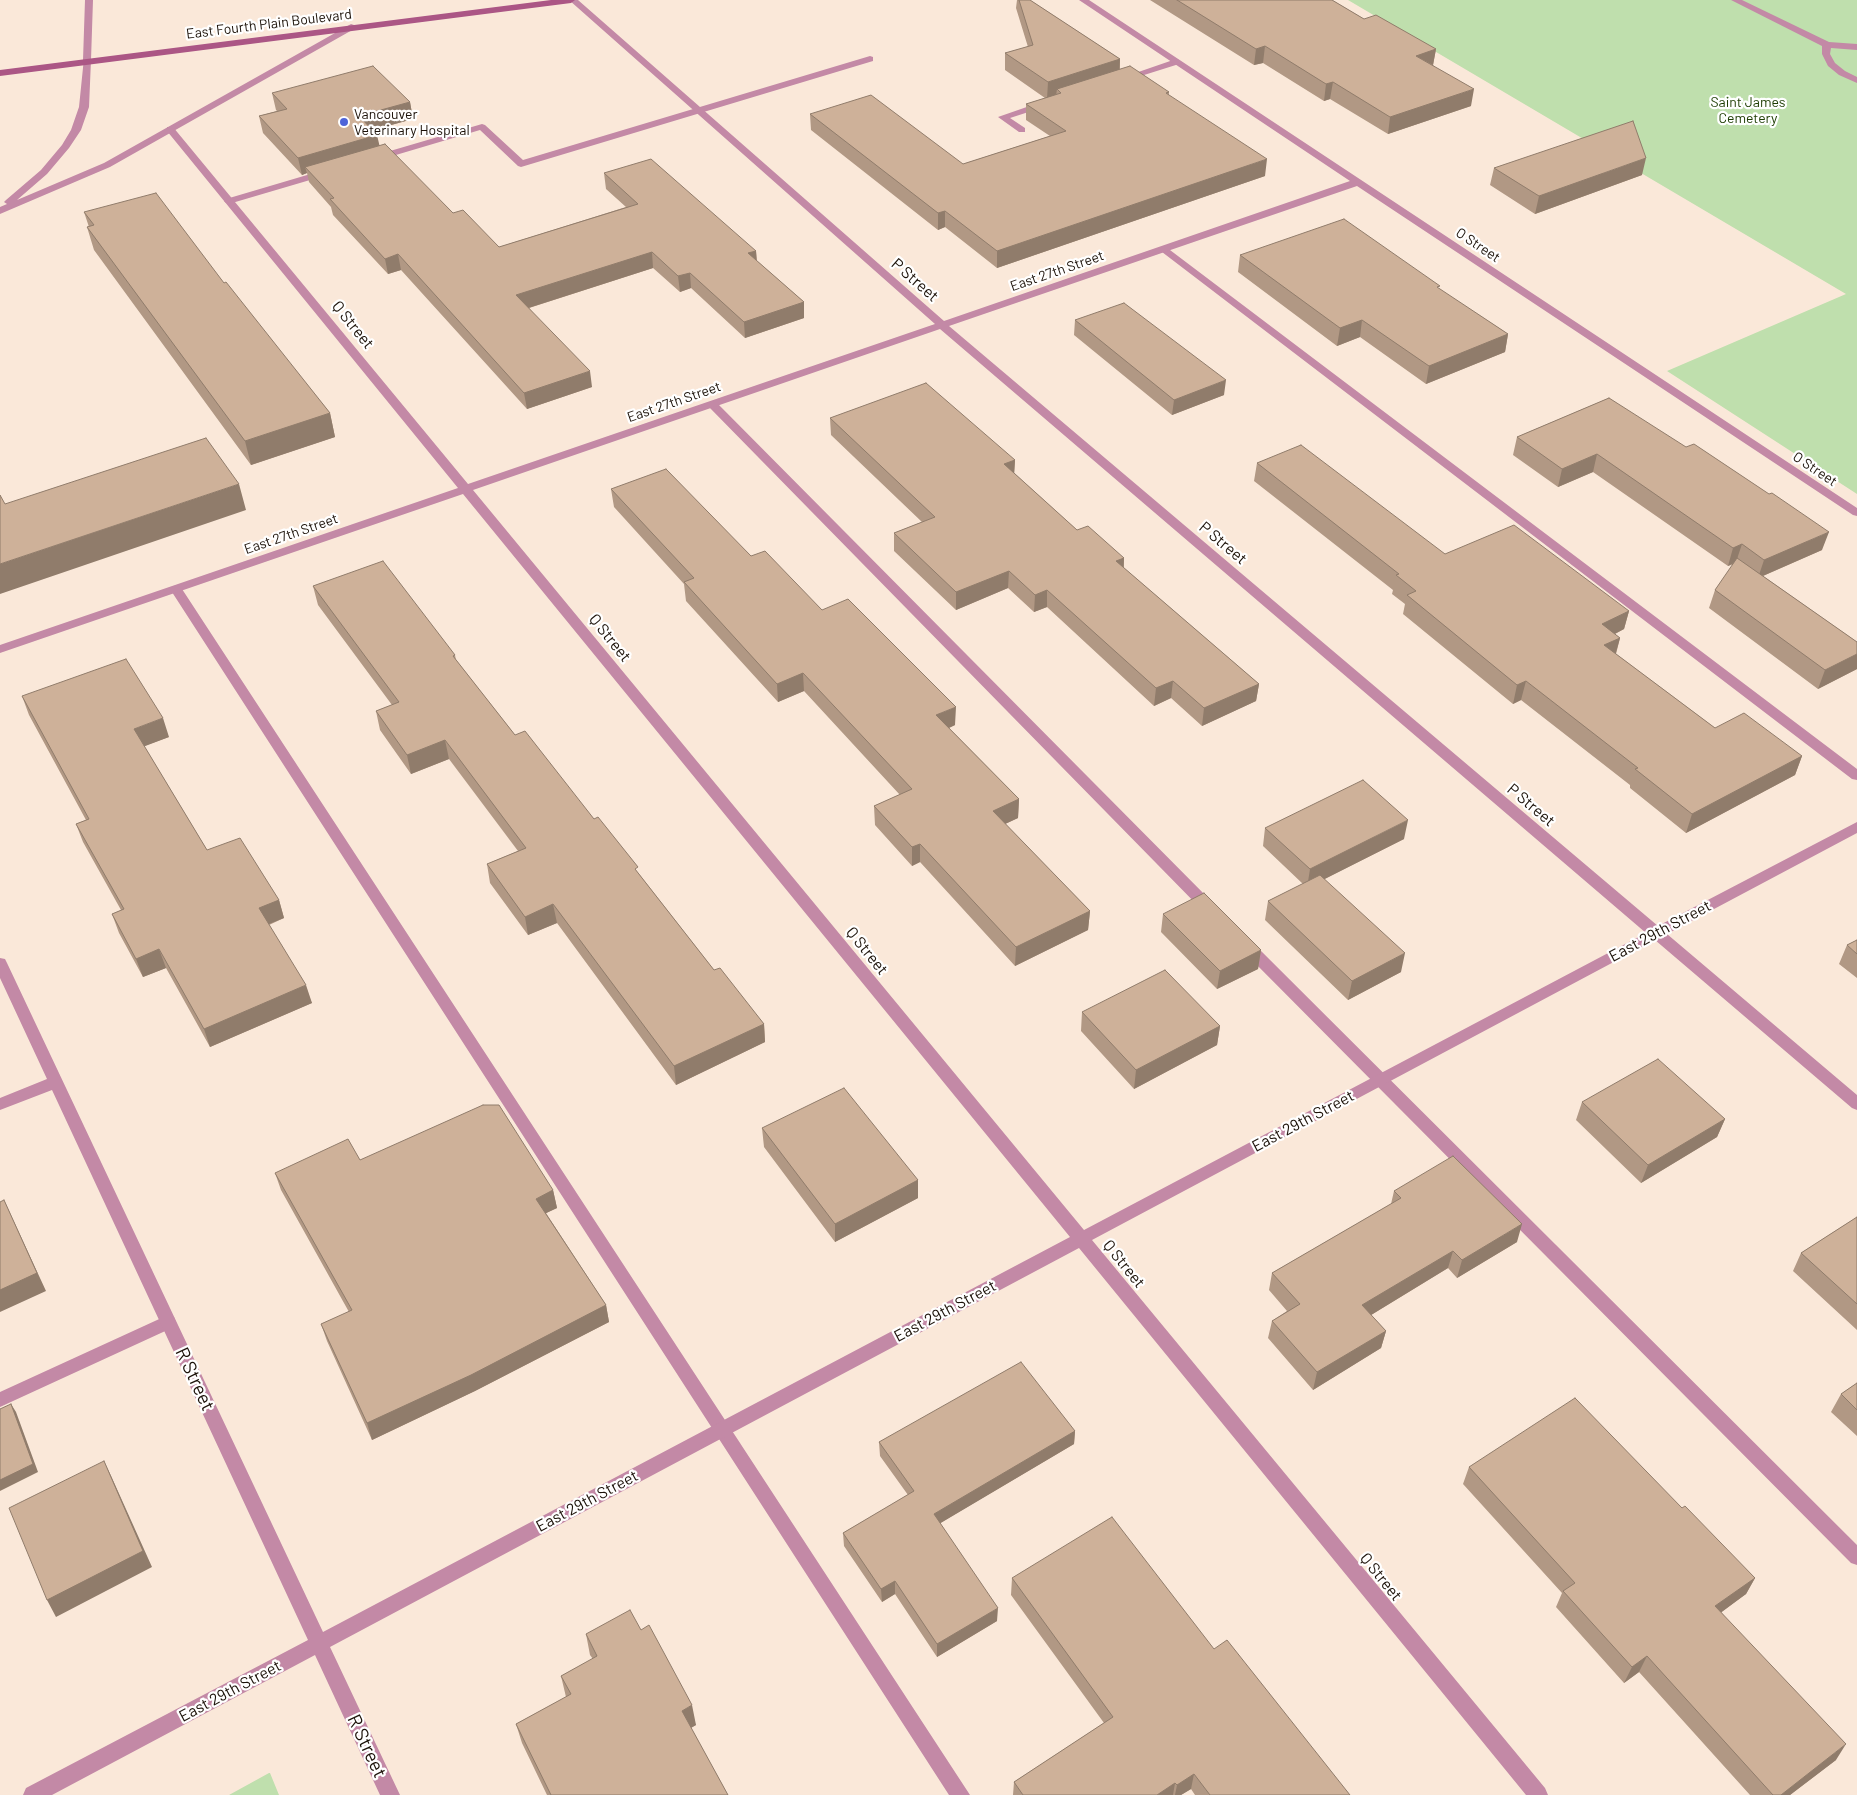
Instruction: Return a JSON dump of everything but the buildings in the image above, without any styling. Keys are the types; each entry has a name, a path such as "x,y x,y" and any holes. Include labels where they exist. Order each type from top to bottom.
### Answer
{"main road":[{"name":"East Fourth Plain Boulevard","path":"0,73 87,60 572,0"}],"street":[{"path":"0,207 44,172 66,146 76,130 84,108 89,0"},
{"name":"P Street","path":"572,0 943,326 1857,1104"},
{"name":"O Street","path":"1083,0 1857,513"},
{"path":"1735,0 1827,45 1857,47"},
{"path":"0,211 107,164 351,27"},
{"path":"1827,45 1826,54 1831,64 1842,73 1857,80"},
{"path":"370,160 482,127 521,164 870,59"},
{"path":"1112,82 1176,62"},
{"path":"1022,130 1002,117 1058,100"},
{"name":"Q Street","path":"170,129 1538,1795"},
{"path":"229,201 332,171"},
{"name":"East 27th Street","path":"0,649 1166,250 1358,182"},
{"path":"1166,250 1857,776"},
{"path":"713,405 1218,917"},
{"path":"176,589 960,1795"},
{"name":"East 29th Street","path":"33,1795 1857,827"},
{"path":"1239,938 1857,1557"},
{"name":"R Street","path":"0,963 390,1795"},
{"path":"0,1104 56,1082"},
{"path":"0,1400 168,1322"}],"green space":[{"name":"Saint James Cemetery","path":"1348,0 1857,0 1857,494 1667,371 1846,294"},
{"path":"269,1773 279,1795 229,1795"}],"place":[{"name":"Vancouver Veterinary Hospital","path":"344,122"}]}
